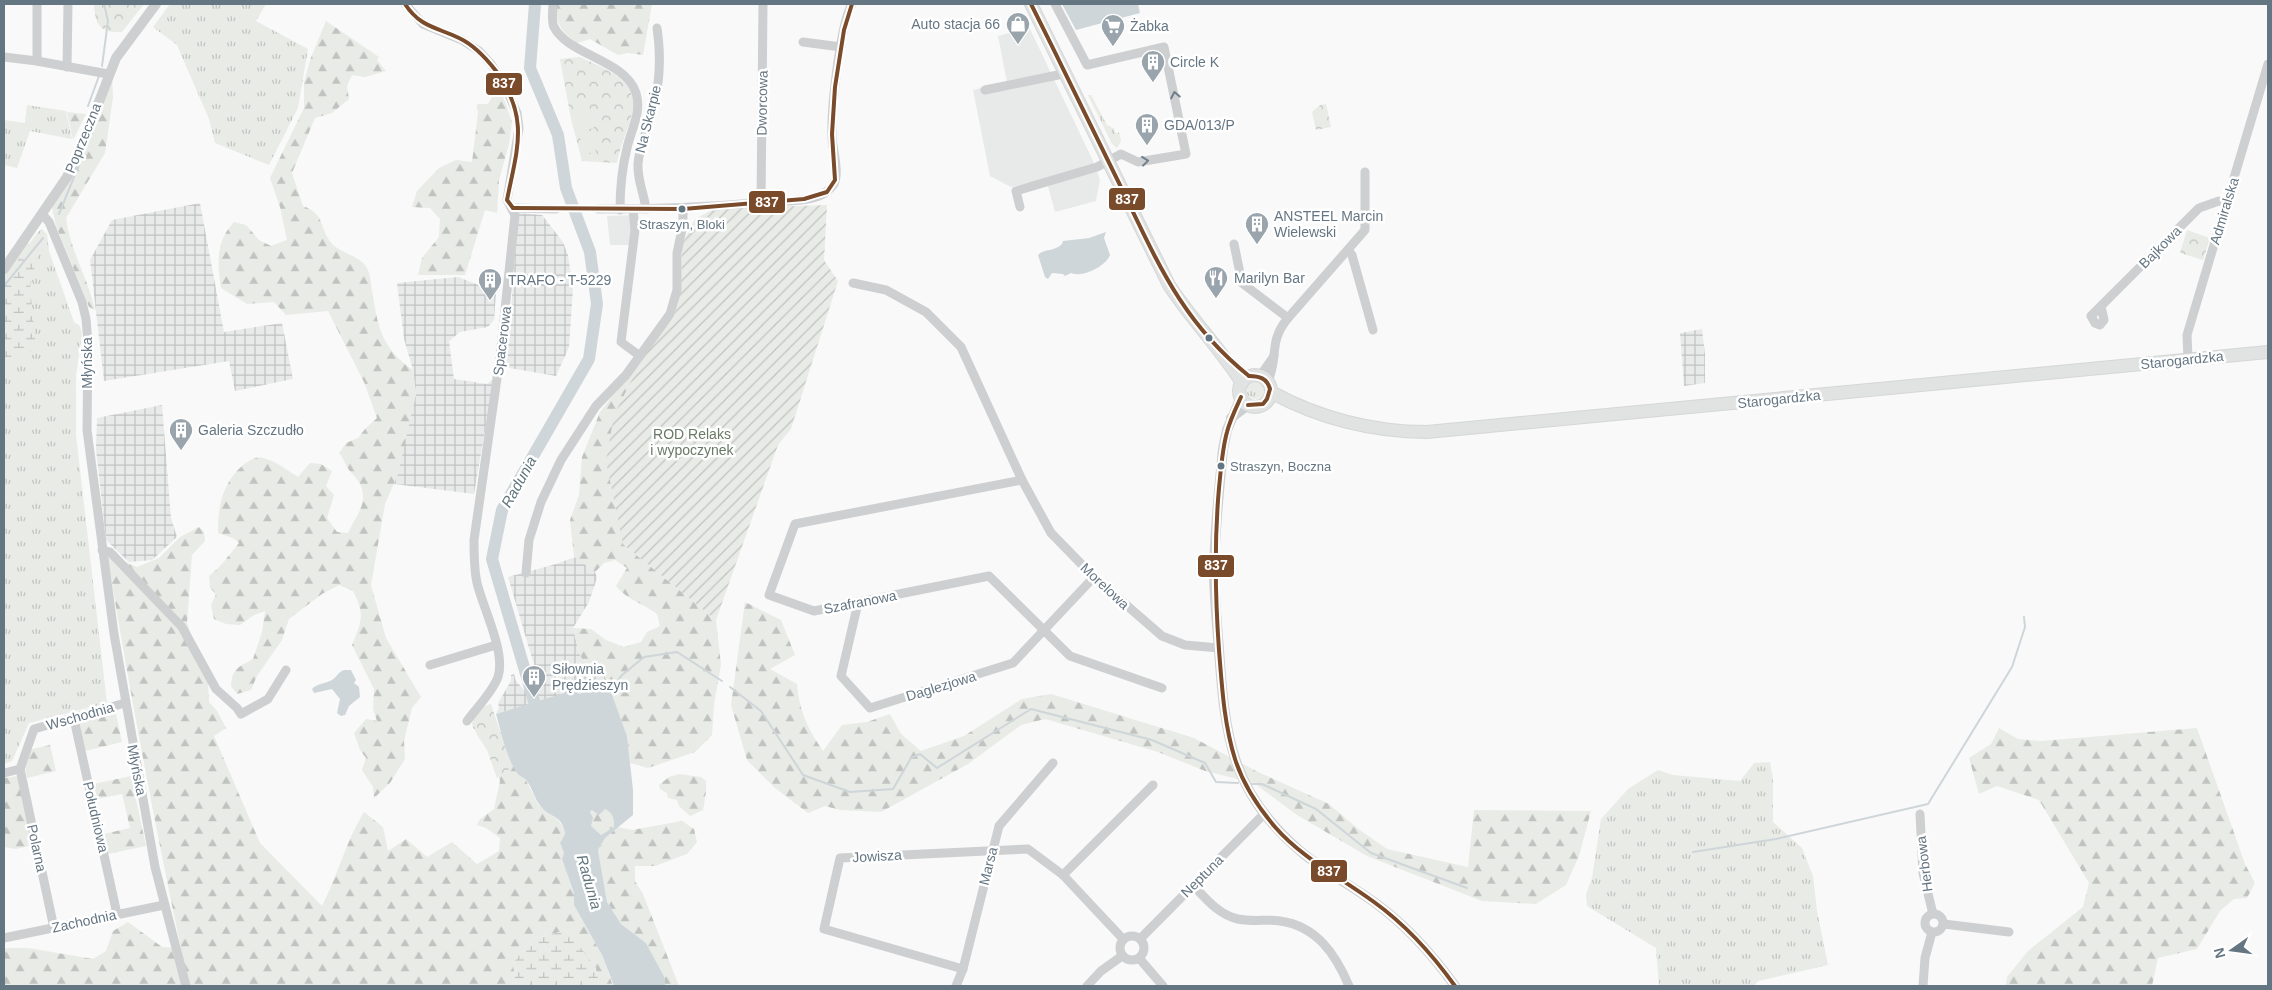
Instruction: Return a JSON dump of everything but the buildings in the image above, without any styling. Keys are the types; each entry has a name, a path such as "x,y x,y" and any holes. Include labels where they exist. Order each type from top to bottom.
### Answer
{"main road":[{"name":"Starogardzka","path":"1031,4 1169,285 1197,325 1227,360 1260,385 1293,404 1336,419 1374,428 1403,432 1427,432 2268,352"},
{"path":"1260,385 1258,406 1244,401 1240,390 1260,385"}],"street":[{"path":"37,4 37,61"},
{"path":"67,67 68,4"},
{"name":"Poprzeczna","path":"4,269 43,215 75,161 108,74 124,45 156,4"},
{"name":"Spacerowa","path":"405,4 423,24 462,40 479,51 491,64 505,86 517,113 519,128 507,200 515,215 500,357 474,540 474,561 478,583 500,662 498,676 493,688 467,721"},
{"path":"553,4 553,26 563,38 623,73 636,92 637,119 625,154 620,210"},
{"name":"Dworcowa","path":"761,203 763,4"},
{"path":"598,209 683,209 761,203 814,197 821,195 834,185 836,174 832,130 841,47 846,18 852,4"},
{"path":"1020,207 1016,191 1097,167 1121,154 1138,162 1186,154 1164,47 1087,65 1055,4"},
{"name":"Na Skarpie","path":"646,209 638,166 639,154 653,111 657,87 659,44 657,28"},
{"path":"803,42 841,47"},
{"path":"4,57 108,74"},
{"name":"Admiralska","path":"2188,359 2187,335 2268,64"},
{"path":"985,90 1065,72"},
{"path":"1260,385 1274,368 1275,338 1279,329 1365,230 1366,172"},
{"name":"Bajkowa","path":"2101,306 2199,208 2219,201 2227,203"},
{"path":"512,208 556,210"},
{"path":"526,573 529,540 541,502 561,460 596,406 626,375 666,322 677,290 677,253 683,225 683,209"},
{"path":"633,210 634,230 621,342 640,356"},
{"name":"Młyńska","path":"43,215 49,222 82,302 86,319 88,343 87,430 102,550 125,703 164,905 186,986"},
{"path":"1234,244 1242,282 1288,318"},
{"path":"1348,250 1352,254 1372,330"},
{"name":"Morelowa","path":"853,283 886,290 926,312 961,347 1022,480 1051,532 1094,577 1162,636 1185,645 1219,648"},
{"path":"1244,401 1231,418 1223,449 1215,545 1214,578 1223,704 1228,738 1246,786 1264,814 1299,851 1394,918 1430,954 1454,986"},
{"name":"Szafranowa","path":"1022,480 794,524 769,595 814,610 858,603 989,576 1070,656 1162,688"},
{"path":"102,550 110,552 182,627 216,689 241,714 268,699 286,670"},
{"name":"Daglezjowa","path":"858,603 841,676 870,708 1013,663 1094,577"},
{"path":"430,665 496,645"},
{"name":"Wschodnia","path":"20,769 34,729 125,703"},
{"name":"Południowa","path":"74,719 117,914"},
{"name":"Marsa","path":"956,986 963,969 998,826 1053,764"},
{"path":"4,773 20,769"},
{"name":"Polarna","path":"20,769 54,928"},
{"path":"1063,875 1153,784"},
{"name":"Neptuna","path":"1140,939 1264,814"},
{"name":"Herbowa","path":"1920,814 1923,873 1932,914"},
{"name":"Jowisza","path":"963,969 824,929 840,858 1028,849 1063,875 1123,940"},
{"path":"1193,886 1214,908 1237,919 1279,921 1298,925 1315,934 1332,952 1349,986"},
{"name":"Zachodnia","path":"4,938 164,905"},
{"path":"1932,914 1941,916 1944,924 1940,931 1932,932 1927,929 1925,923 1927,917 1932,914"},
{"path":"1944,924 2009,932"},
{"path":"1923,986 1925,958 1932,932"},
{"path":"1131,936 1140,939 1144,948 1139,958 1130,960 1122,956 1120,950 1123,940 1131,936"},
{"path":"1087,986 1101,971 1122,956"},
{"path":"1139,958 1163,986"}],"shaded area":[{"path":"1029,27 1095,165 1100,180 1096,201 1055,212 1046,179 1011,187 990,176 973,90 1007,82 998,36"},
{"path":"200,203 224,332 282,323 293,379 235,391 229,361 104,381 90,260 112,220"},
{"path":"518,213 542,215 563,242 568,255 573,289 569,347 556,376 504,367 511,311"},
{"path":"634,215 632,245 610,245 607,216"},
{"path":"458,277 496,293 494,320 488,327 460,332 449,341 454,379 487,384 494,378 474,494 394,484 416,394 413,370 404,339 397,283"},
{"path":"1702,329 1705,354 1705,383 1684,386 1680,333"},
{"path":"162,405 171,518 177,537 152,560 129,562 106,540 96,449 97,418"},
{"path":"575,557 595,572 597,578 589,602 573,628 579,653 585,664 602,668 607,681 579,694 566,680 564,685 573,691 496,714 499,707 498,703 511,681 511,675 514,674 516,681 524,690 538,685 539,682 508,577"}],"green space":[{"path":"94,4 144,4 122,32 115,32 104,29 97,22"},
{"path":"170,4 266,4 256,21 308,49 298,108 269,165 215,143 209,119 177,45 153,27"},
{"path":"555,4 652,4 643,55 628,53 618,55 590,39 577,43 560,26"},
{"path":"326,21 379,57 377,60 386,71 365,77 352,75 347,86 349,99 332,113 315,118 292,173 303,206 315,212 329,240 333,245 361,261 368,270 380,329 395,355 413,370 416,394 398,474 385,504 371,585 386,638 421,697 412,708 404,741 405,759 390,783 374,798 373,787 362,770 366,758 360,750 354,733 366,719 377,721 373,709 374,689 352,645 361,618 361,612 353,591 339,585 322,594 289,619 282,640 257,676 251,690 237,694 231,686 233,675 237,669 253,659 262,632 265,611 254,615 240,625 226,624 214,619 211,605 216,594 210,588 209,576 239,543 233,538 218,533 220,505 230,480 242,466 252,459 268,459 298,477 310,463 321,464 332,471 326,486 334,495 327,518 337,532 348,533 362,505 363,493 361,486 339,453 346,443 358,438 377,418 364,382 328,311 286,315 274,302 247,304 221,288 219,270 221,245 228,229 234,222 246,225 259,240 271,246 287,240 280,207 270,178 304,108 304,83 310,60"},
{"path":"580,57 618,77 631,92 633,102 632,114 617,163 582,161 571,119 560,59"},
{"path":"112,79 113,97 105,153 66,218 71,241 95,310 89,307 56,226 52,208"},
{"path":"499,85 512,122 509,144 499,180 497,213 485,210 465,275 418,275 422,258 439,237 440,219 430,208 412,207 417,191 439,168 456,160 472,162 478,113 477,104 488,104"},
{"path":"1088,95 1091,95 1107,125 1115,129 1116,134 1119,132 1121,141 1117,148 1112,144"},
{"path":"588,102 594,128 579,132 573,106"},
{"path":"1326,104 1331,127 1316,130 1312,112 1320,105"},
{"path":"27,105 66,111 72,139 30,131 17,168 4,165 4,120 25,123"},
{"path":"67,112 86,114 73,140"},
{"path":"591,131 596,152 584,154 579,133"},
{"name":"ROD Relaks i wypoczynek","path":"827,205 824,260 838,281 791,429 778,445 716,620 623,544 606,461 614,415 647,350 674,317 681,290 682,245 695,219 714,209"},
{"path":"42,229 47,234 49,251 74,322 80,326 82,334 76,375 76,435 107,703 29,723 12,761 4,764 4,276 27,242 29,244"},
{"path":"2187,230 2210,238 2203,260 2180,253"},
{"path":"23,253 38,253 30,287 36,348 4,370 4,281"},
{"path":"647,350 623,544 716,620 721,665 714,704 712,735 695,752 648,768 630,763 627,736 602,669 585,664 579,653 573,628 591,629 606,640 624,647 641,642 647,632 660,626 657,614 630,598 616,586 627,568 615,560 604,563 595,572 574,557 570,520 579,495 582,457 600,412"},
{"path":"1251,381 1259,381 1264,386 1262,397 1251,399 1246,394 1246,386"},
{"path":"199,527 204,532 205,541 192,555 187,623 208,682 209,702 217,711 226,728 214,736 260,843 322,906 352,835 364,812 383,827 388,851 406,839 427,857 452,842 477,864 499,851 500,838 486,828 477,825 480,819 494,809 500,781 493,758 479,732 473,728 472,723 476,717 502,733 538,804 561,824 565,834 560,843 564,853 562,859 574,893 574,905 602,955 613,986 599,986 595,968 567,930 532,939 513,963 516,986 4,986 4,949 28,948 93,959 106,951 113,931 128,922 162,947 181,948 142,751 107,554 137,567 159,558 180,537"},
{"path":"745,602 781,620 795,655 770,669 797,684 805,719 823,751 842,725 867,722 890,714 901,734 921,751 964,736 1022,699 1051,694 1194,738 1258,772 1329,804 1357,828 1387,849 1468,867 1474,810 1591,811 1579,856 1566,885 1536,904 1482,901 1367,856 1297,815 1254,783 1205,771 1158,752 1045,719 1021,725 968,764 881,812 840,810 825,806 808,813 775,788 747,760 731,705"},
{"path":"491,704 512,767 497,778 487,750 476,733 473,718 481,707"},
{"path":"116,714 122,742 85,751 79,722"},
{"path":"1999,728 2018,739 2041,741 2197,728 2245,864 2255,883 2247,898 2234,899 2220,911 2197,949 2158,958 2152,986 2006,986 2007,977 2028,951 2083,907 2089,883 2039,800 1997,786 1979,794 1969,758 1991,744"},
{"path":"50,745 56,771 27,778 24,761 28,750"},
{"path":"1770,762 1773,778 1773,822 1802,848 1813,876 1817,911 1828,965 1758,981 1754,986 1659,986 1656,948 1587,906 1586,894 1592,878 1601,819 1628,789 1658,770 1673,775 1740,781 1754,763"},
{"path":"679,774 701,777 706,781 703,810 690,816 679,806 677,800 668,798 667,793 660,789 659,785 669,777"},
{"path":"18,776 33,845 16,849 4,847 4,778"},
{"path":"131,776 146,846 108,854 104,834 130,828 122,794 97,799 94,784"},
{"path":"605,809 612,816 614,827 601,835 591,826 592,818 590,812 592,810"},
{"path":"682,821 694,829 697,842 687,854 655,866 635,866 635,881 643,894 679,986 665,986 665,978 646,943 621,924 607,902 598,850 605,838 618,827 632,830"},
{"path":"567,930 596,968 599,986 516,986 513,963 532,939"}],"water":[{"path":"1062,4 1138,4 1140,13 1076,30"},
{"path":"1106,232 1104,238 1110,255 1099,267 1082,274 1071,273 1065,276 1052,273 1048,279 1045,277 1038,255 1044,251 1056,248 1063,241 1089,238"},
{"path":"344,670 351,670 356,680 354,683 359,687 360,697 349,706 345,715 341,716 337,713 340,699 332,689 314,693 312,689 332,680"},
{"path":"566,679 579,694 607,681 627,736 633,790 633,815 605,838 598,850 607,902 621,924 646,943 665,978 665,986 614,986 602,955 574,905 574,893 562,859 564,853 560,843 565,834 563,827 558,819 539,804 528,783 513,767 507,753 496,714 571,691 564,685","holes":["605,809 610,812 614,821 614,827 601,835 591,826 593,818 590,812 592,810 599,815"]}],"waterway":[{"path":"102,66 108,21 104,4"},
{"name":"Radunia","path":"535,4 530,68 558,135 566,188 590,252 597,304 589,359 502,510 492,559 539,718"},
{"path":"88,106 99,76"},
{"path":"59,214 91,135"},
{"path":"4,286 43,238"},
{"path":"1693,852 1776,839 1928,804 2012,667 2025,627 2024,617"},
{"path":"611,692 621,676 644,657 677,652 722,681"},
{"path":"730,687 761,711 803,775 850,792 893,789 911,758 920,754 937,768 1031,709 1152,740 1205,763 1216,782 1238,783"},
{"path":"1252,784 1262,784 1316,809 1371,853 1467,888"}],"transit line":[{"name":"837","path":"405,4 411,12 429,26 459,38 475,48 492,66 507,88 517,119 518,134 507,200 513,208"},
{"name":"837","path":"513,208 683,209 804,199 827,192 835,180 832,134 835,87 844,30 852,4"},
{"name":"837","path":"1031,4 1171,285 1186,309 1204,332 1225,355 1249,376"},
{"name":"837","path":"1248,405 1263,404 1267,399 1270,389 1267,382 1262,378 1249,376"},
{"name":"837","path":"1241,397 1230,423 1224,446 1217,509 1216,549 1217,609 1222,692 1228,732 1238,768 1257,803 1275,827 1298,849 1397,920 1428,951 1455,986"}],"place":[{"name":"Auto stacja 66","path":"1018,45"},
{"name":"Żabka","path":"1113,47"},
{"name":"Circle K","path":"1153,83"},
{"name":"GDA/013/P","path":"1147,146"},
{"name":"Straszyn, Bloki","path":"682,209"},
{"name":"ANSTEEL Marcin Wielewski","path":"1257,245"},
{"name":"Marilyn Bar","path":"1216,299"},
{"name":"TRAFO - T-5229","path":"490,301"},
{"name":"Galeria Szczudło","path":"181,451"},
{"name":"Straszyn, Boczna","path":"1221,466"},
{"name":"Siłownia Prędzieszyn","path":"534,698"}]}
